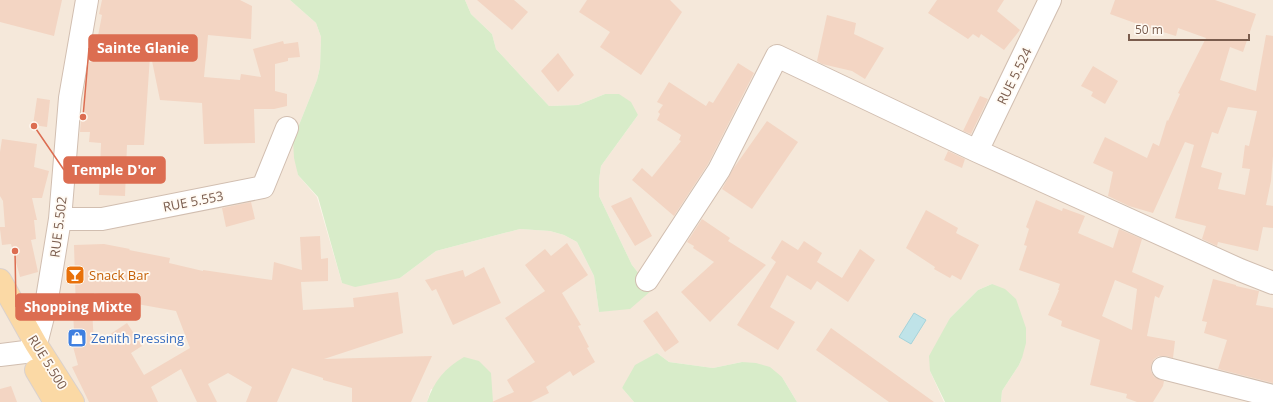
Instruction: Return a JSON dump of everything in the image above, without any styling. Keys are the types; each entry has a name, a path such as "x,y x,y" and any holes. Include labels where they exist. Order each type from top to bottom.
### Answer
{"main road":[{"name":"RUE 5.500","path":"0,280 30,348"},
{"name":"RUE 5.500","path":"0,309 30,348 62,399"}],"street":[{"name":"RUE 5.502","path":"30,348 46,305 60,219 70,98 87,0"},
{"name":"RUE 5.524","path":"978,151 1050,0"},
{"path":"648,280 719,170 777,56 978,151 1240,270 1273,283"},
{"name":"RUE 5.553","path":"60,219 102,218 263,187 287,128"},
{"path":"0,355 30,348"},
{"path":"1162,368 1273,396"}],"shaded area":[{"path":"0,0 290,0 316,23 321,37 320,67 317,80 293,140 298,175 317,197 342,283 400,278 436,251 520,229 550,231 564,235 577,242 594,276 599,312 652,290 632,265 599,196 601,166 638,115 605,94 578,105 549,106 496,49 492,34 471,14 465,0 1273,0 1273,402 1001,402 1002,391 1022,358 992,284 978,290 950,318 930,371 944,402 797,402 782,377 742,362 713,368 669,362 657,353 622,388 634,402 493,402 431,389 427,402 0,402"}],"green space":[{"path":"290,0 465,0 471,14 492,34 496,49 549,106 578,105 605,94 619,94 631,102 638,115 601,166 599,196 632,265 652,290 630,309 599,312 594,276 577,242 564,235 550,231 520,229 436,251 400,278 355,287 342,283 318,197 298,175 294,158 293,140 317,80 320,67 321,37 316,23"},
{"path":"992,284 1005,289 1016,299 1026,328 1026,343 1022,358 1002,391 1001,402 945,402 930,371 929,356 950,318 978,290"},
{"path":"657,353 669,362 713,368 742,362 756,363 770,367 782,377 797,402 634,402 622,388 635,365"},
{"path":"464,357 479,361 491,373 493,402 427,402 433,388 441,376 457,361"}],"water":[{"path":"914,313 926,320 911,344 899,337"}],"building":[{"path":"0,0 62,0 54,36 0,22"},
{"path":"102,0 240,0 252,6 251,39 208,35 204,77 240,80 241,74 261,77 253,49 283,41 284,44 298,42 300,57 288,58 288,61 275,64 275,91 287,94 287,106 274,109 254,109 255,143 204,144 202,103 160,100 150,56 144,145 127,145 125,196 99,195 101,143 89,142 90,132 80,132 81,117 84,117 85,85 89,62 93,62 102,15 99,14"},
{"path":"477,0 514,0 528,12 512,30"},
{"path":"587,0 670,0 682,12 641,75 600,47 610,32 579,12"},
{"path":"937,0 1004,0 997,11 1020,30 1004,50 981,34 979,38 973,34 968,39 928,13"},
{"path":"1115,0 1215,0 1256,14 1243,52 1230,47 1220,80 1256,91 1266,35 1273,36 1273,156 1271,181 1266,205 1273,206 1273,228 1263,227 1258,251 1218,242 1217,246 1202,239 1206,226 1175,218 1194,145 1185,142 1153,213 1129,206 1108,196 1113,172 1093,163 1105,137 1147,158 1153,143 1159,146 1167,120 1168,121 1180,94 1178,93 1206,38 1178,28 1176,36 1110,14","holes":["1228,107 1257,111 1249,146 1245,145 1242,168 1250,169 1245,195 1218,189 1222,173 1201,167 1212,132 1218,134"]},
{"path":"827,15 856,23 854,34 884,48 865,79 852,71 822,64 817,61"},
{"path":"558,53 574,75 558,92 541,71"},
{"path":"738,63 754,73 708,164 674,216 632,180 642,168 652,177 681,141 679,140 681,135 657,120 660,114 658,112 663,105 657,102 669,82 706,106 709,101 713,103"},
{"path":"1093,66 1118,81 1105,104 1091,96 1093,92 1081,86"},
{"path":"980,96 988,99 971,134 963,131"},
{"path":"37,98 50,100 47,127 33,125"},
{"path":"767,121 798,142 752,209 722,189 733,169"},
{"path":"2,139 37,144 34,167 49,171 42,198 32,198 37,220 34,220 36,239 31,240 38,272 20,277 11,244 2,245 0,227 5,227 3,201 0,196 0,152"},
{"path":"948,151 965,159 962,168 944,160"},
{"path":"631,197 652,236 635,246 611,206"},
{"path":"1036,200 1062,211 1063,208 1085,216 1078,233 1113,248 1119,229 1142,239 1132,272 1164,286 1159,298 1155,296 1147,336 1175,341 1173,358 1159,356 1154,359 1151,365 1151,371 1154,377 1164,381 1163,386 1153,402 1137,402 1126,398 1127,394 1090,385 1100,340 1061,326 1062,321 1048,315 1059,290 1060,284 1019,270 1027,246 1024,245 1029,229 1026,227","holes":["1115,280 1137,289 1132,330 1102,316"]},
{"path":"251,202 255,219 226,227 222,208"},
{"path":"926,210 958,228 956,233 979,245 961,280 952,275 950,278 934,269 935,267 906,248"},
{"path":"702,219 730,238 728,241 766,265 710,322 681,292 714,262 693,248 694,246 687,242"},
{"path":"320,236 321,259 328,258 328,281 301,282 303,310 354,307 353,298 398,292 403,333 324,359 432,356 411,402 352,402 352,388 323,380 323,378 292,368 277,402 246,402 252,387 228,373 208,384 217,402 197,402 181,369 151,387 158,402 89,402 72,367 78,365 69,332 74,330 73,312 76,312 74,245 104,244 170,258 169,263 203,271 272,280 274,262 302,270 300,237","holes":["94,293 126,299 126,302 176,311 190,348 144,375 131,353 142,346 127,323 94,345 92,308 95,308"]},
{"path":"782,240 798,250 804,241 822,253 817,262 842,278 860,249 875,260 848,302 817,281 811,290 787,275 770,307 795,322 778,350 737,325 776,262 771,258"},
{"path":"567,243 588,275 562,293 581,325 578,326 589,347 587,348 595,362 573,376 570,371 546,387 549,393 531,402 492,402 514,392 507,380 535,362 505,318 545,291 525,265 545,249 551,256"},
{"path":"484,267 501,303 453,325 436,289 432,291 425,280 463,270 465,277"},
{"path":"1213,279 1259,291 1256,305 1273,308 1273,383 1218,369 1227,340 1204,333 1207,322 1202,321"},
{"path":"657,311 679,342 665,352 643,321"},
{"path":"831,328 934,402 889,402 816,350"},
{"path":"11,386 17,402 0,402 0,389"}],"place":[{"name":"Sainte Glanie","path":"83,117"},
{"name":"Temple D'or","path":"34,126"},
{"name":"Shopping Mixte","path":"15,251"},
{"name":"Snack Bar","path":"75,275"},
{"name":"Zenith Pressing","path":"77,338"}]}
